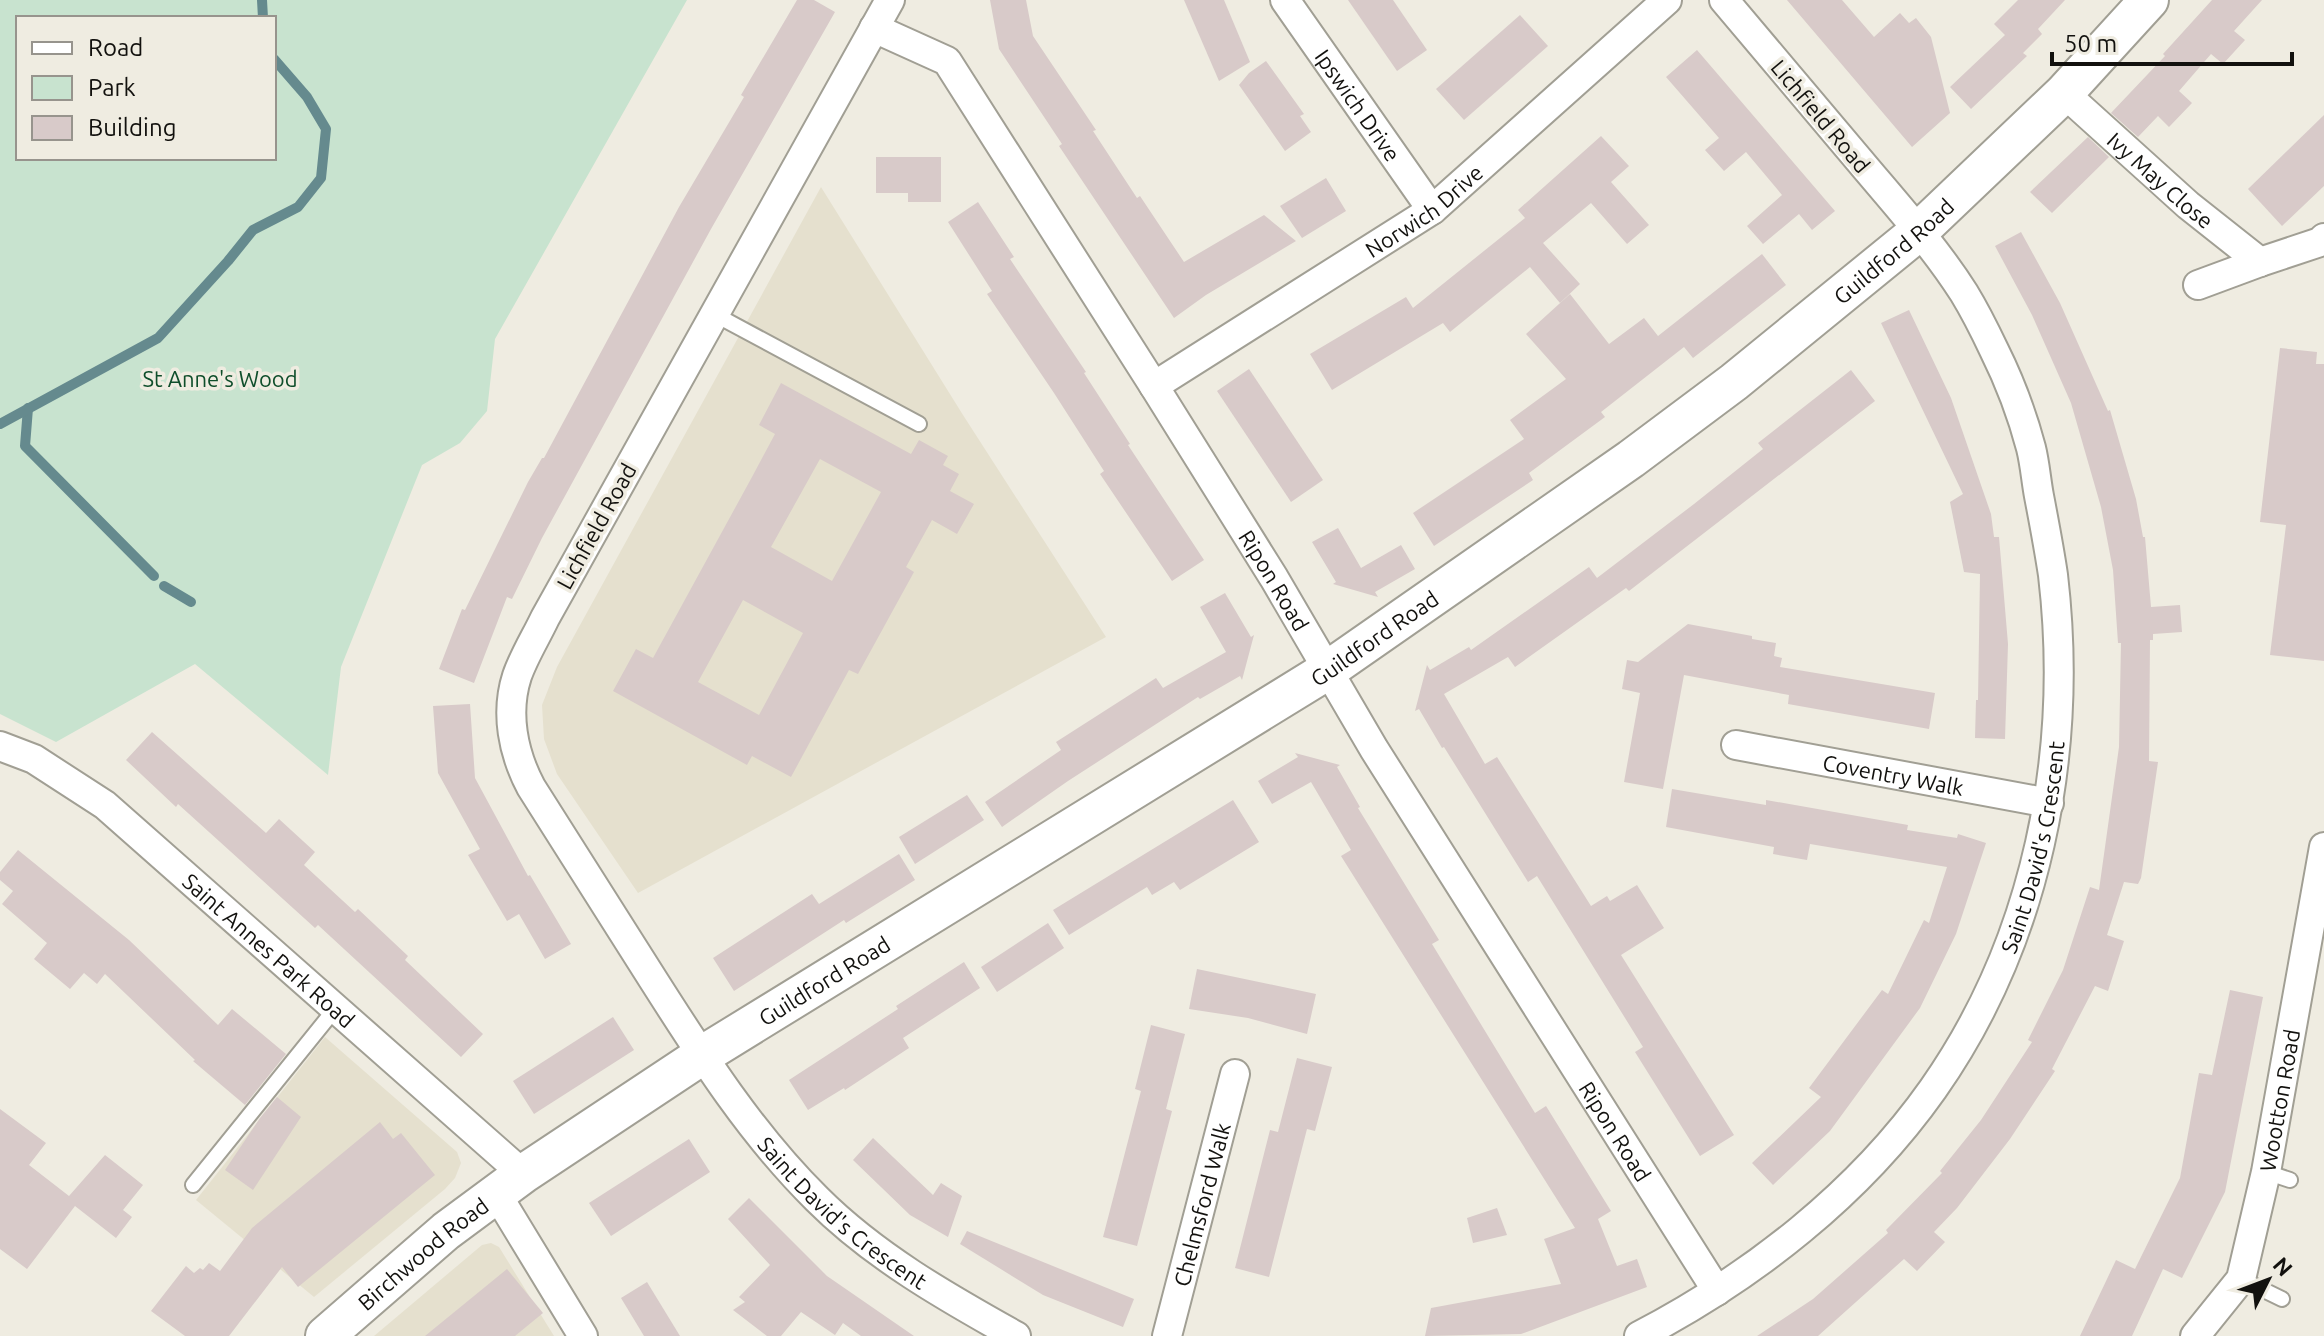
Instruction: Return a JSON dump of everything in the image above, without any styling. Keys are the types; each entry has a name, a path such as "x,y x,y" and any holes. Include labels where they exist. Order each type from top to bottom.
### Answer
{"street":[{"name":"Lichfield Road","path":"701,1056 523,772 514,742 512,711 517,676 545,618 890,0"},
{"name":"Ipswich Drive","path":"1285,0 1432,210"},
{"name":"Norwich Drive","path":"1154,386 1432,210 1667,0"},
{"name":"Lichfield Road","path":"1724,0 1918,232"},
{"name":"Guildford Road","path":"509,1184 701,1056 1328,670 1631,459 1734,382 1918,232 2064,93 2149,0"},
{"name":"Ripon Road","path":"874,28 947,61 1274,578 1374,749 1717,1291"},
{"name":"Ivy May Close","path":"2064,93 2188,205 2260,262"},
{"name":"Saint David's Crescent","path":"1639,1336 1717,1291 1805,1226 1884,1149 1931,1093 1969,1029 2012,938 2035,869 2049,803 2056,741 2059,645 2049,542 2032,452 2019,405 1965,294 1918,232"},
{"path":"2198,285 2324,238"},
{"name":"Coventry Walk","path":"1736,745 2049,803"},
{"name":"Saint Annes Park Road","path":"0,746 34,759 105,805 335,1009 509,1184 583,1336"},
{"name":"Wootton Road","path":"2195,1336 2241,1279 2278,1176 2324,847"},
{"name":"Saint David's Crescent","path":"701,1056 758,1133 817,1199 888,1259 958,1304 1016,1336"},
{"name":"Chelmsford Walk","path":"1167,1336 1235,1074"},
{"name":"Birchwood Road","path":"326,1336 435,1241 509,1184"}],"lane":[{"path":"714,314 919,424"},
{"path":"193,1185 335,1009"},
{"path":"2241,1279 2282,1299"}],"shaded area":[{"path":"821,187 1106,637 638,893 557,774 544,739 542,705 557,667"},
{"path":"325,1037 457,1152 461,1163 455,1178 445,1189 314,1297 196,1200"},
{"path":"491,1243 499,1247 554,1336 374,1336 482,1245"}],"green space":[{"name":"St Anne's Wood","path":"0,0 687,0 495,339 487,411 460,443 422,465 341,667 328,775 195,664 56,742 0,714"}],"building":[{"path":"797,0 814,0 835,12 711,229 542,538 512,599 507,597 474,683 439,669 462,609 465,610 528,482 544,458 679,207 744,97 741,95"},
{"path":"990,0 1026,0 1033,36 1137,198 1140,196 1184,262 1264,215 1296,241 1174,318 1059,146 1062,144 999,49"},
{"path":"1184,0 1224,0 1250,62 1219,81"},
{"path":"1348,0 1393,0 1427,50 1397,71"},
{"path":"1787,0 1842,0 1874,37 1900,13 1909,23 1916,18 1931,37 1950,113 1912,147"},
{"path":"2018,0 2065,0 2038,29 2042,34 2023,53 2027,56 1971,109 1950,87 2005,35 1994,24"},
{"path":"2212,0 2262,0 2234,31 2245,40 2223,64 2211,54 2179,91 2192,103 2169,127 2158,116 2138,137 2111,113"},
{"path":"1520,15 1548,46 1464,120 1436,89"},
{"path":"1697,50 1835,211 1812,230 1799,214 1763,244 1747,226 1782,195 1746,152 1724,171 1705,150 1719,138 1666,77"},
{"path":"1266,61 1304,114 1300,116 1311,132 1285,151 1239,85"},
{"path":"2324,115 2324,186 2282,226 2248,189"},
{"path":"1601,136 1629,166 1611,182 1649,225 1627,244 1591,203 1543,243 1580,284 1560,303 1530,267 1450,332 1443,323 1332,390 1310,354 1406,297 1413,308 1525,218 1518,210"},
{"path":"2088,137 2109,157 2052,213 2030,192"},
{"path":"876,157 941,157 941,202 908,202 908,193 876,193"},
{"path":"1326,178 1346,211 1302,238 1280,206"},
{"path":"978,202 1014,257 1010,259 1086,372 1128,445 1204,560 1172,581 1100,474 1104,471 1054,393 987,294 992,291 948,222"},
{"path":"2021,232 2060,303 2110,410 2145,537 2151,607 2180,605 2182,632 2153,634 2153,640 2150,640 2149,761 2158,762 2141,878 2138,884 2124,882 2107,935 2124,941 2108,991 2095,986 2052,1069 2055,1071 2010,1139 1957,1208 1934,1232 1945,1242 1917,1271 1904,1259 1818,1336 1757,1336 1813,1299 1888,1233 1886,1230 1942,1173 1940,1171 1981,1120 2032,1042 2028,1040 2063,970 2090,887 2099,890 2119,747 2121,643 2118,643 2113,570 2101,507 2071,403 2032,315 1995,246"},
{"path":"1762,254 1786,285 1693,358 1684,347 1601,412 1605,417 1529,473 1533,480 1434,546 1413,513 1524,439 1510,420 1566,379 1526,334 1570,294 1609,344 1644,318 1658,336"},
{"path":"1909,310 1951,398 1991,514 1994,537 1999,537 2008,644 2005,739 1975,738 1980,574 1964,572 1950,502 1963,494 1881,323"},
{"path":"2280,348 2317,352 2316,364 2324,364 2324,661 2270,655 2286,525 2260,522"},
{"path":"1249,369 1323,480 1291,502 1217,391"},
{"path":"1851,370 1875,401 1629,591 1626,588 1515,667 1508,657 1444,694 1485,764 1497,757 1591,906 1607,896 1610,901 1637,885 1664,928 1621,955 1734,1135 1700,1156 1635,1052 1643,1047 1537,876 1528,882 1419,709 1415,711 1427,665 1430,670 1469,647 1471,650 1589,567 1597,578 1763,449 1758,443"},
{"path":"781,383 911,454 919,440 948,456 943,465 959,474 950,491 974,504 957,534 932,520 906,567 914,572 858,674 849,670 791,777 752,756 747,765 613,691 636,649 653,658 775,434 759,425","holes":["820,459 881,492 832,581 771,547","743,600 803,633 759,715 698,682"]},
{"path":"1338,528 1361,568 1401,545 1415,569 1375,592 1378,597 1333,584 1336,582 1312,542"},
{"path":"1225,593 1251,637 1254,635 1242,680 1240,676 1200,699 1198,697 1002,827 985,802 1061,750 1056,742 1156,678 1163,688 1226,652 1200,607"},
{"path":"1688,624 1776,643 1774,656 1782,658 1780,667 1935,693 1929,729 1788,704 1789,695 1684,675 1663,789 1624,782 1640,693 1622,689 1627,660 1638,662"},
{"path":"470,704 475,778 528,876 571,944 545,959 519,914 507,921 468,855 480,849 438,773 433,706"},
{"path":"152,732 266,833 279,819 315,852 304,865 355,912 358,909 408,956 405,960 483,1034 461,1057 318,925 315,928 126,760"},
{"path":"1295,753 1340,765 1337,767 1358,808 1439,940 1432,944 1535,1113 1546,1106 1611,1211 1598,1219 1617,1266 1637,1259 1647,1287 1521,1334 1425,1336 1431,1308 1561,1284 1544,1239 1575,1228 1341,856 1351,850 1311,782 1272,804 1258,781 1298,757"},
{"path":"1672,789 1766,805 1766,800 1908,825 1907,830 1957,838 1958,834 1986,843 1956,934 1920,1008 1830,1131 1773,1185 1752,1163 1821,1097 1809,1088 1882,990 1888,994 1924,920 1929,923 1947,867 1810,844 1807,860 1773,854 1774,847 1666,827"},
{"path":"967,795 984,820 915,864 899,837"},
{"path":"1233,800 1259,842 1180,890 1174,882 1152,895 1147,887 1069,935 1053,910"},
{"path":"18,850 129,940 218,1025 232,1009 286,1054 245,1105 193,1061 105,974 97,984 84,973 70,989 34,959 47,943 2,904 13,891 0,880 0,872"},
{"path":"899,854 915,880 846,923 844,920 734,991 713,958 812,894 819,904"},
{"path":"1048,923 1064,948 997,992 981,967"},
{"path":"964,962 980,988 903,1038 909,1048 808,1110 789,1080"},
{"path":"1197,969 1316,994 1307,1034 1248,1018 1189,1009"},
{"path":"2230,990 2263,997 2225,1192 2182,1278 2163,1269 2132,1336 2080,1336 2116,1260 2135,1269 2180,1178 2199,1073 2212,1075"},
{"path":"613,1017 634,1050 534,1114 513,1081"},
{"path":"1151,1025 1185,1034 1166,1109 1172,1111 1137,1246 1103,1237 1141,1091 1135,1089"},
{"path":"1297,1058 1332,1067 1315,1131 1307,1129 1269,1277 1235,1268 1270,1130 1278,1132"},
{"path":"277,1097 301,1117 253,1190 225,1170"},
{"path":"0,1109 46,1143 29,1165 69,1196 105,1155 143,1185 123,1210 132,1217 116,1238 75,1206 27,1269 0,1249"},
{"path":"380,1122 393,1139 401,1133 435,1175 298,1287 282,1267 229,1336 185,1336 151,1311 186,1266 194,1273 200,1268 203,1270 209,1263 220,1271 252,1228"},
{"path":"873,1138 933,1195 941,1183 962,1196 948,1237 910,1215 853,1160"},
{"path":"689,1139 710,1172 611,1236 589,1203"},
{"path":"749,1198 827,1276 914,1336 861,1336 843,1323 835,1335 801,1312 781,1336 767,1336 733,1310 745,1302 739,1297 770,1265 728,1219"},
{"path":"1497,1208 1507,1235 1473,1243 1467,1218"},
{"path":"967,1231 1134,1299 1123,1327 1043,1295 960,1244"},
{"path":"507,1269 543,1313 515,1336 425,1336"},
{"path":"647,1282 680,1336 644,1336 621,1298"}],"waterway":[{"path":"262,0 263,16"},
{"path":"0,424 158,338 253,230 298,207 321,178 326,129 307,97 276,61"},
{"path":"28,408 25,446 154,576"},
{"path":"164,586 191,602"}]}
